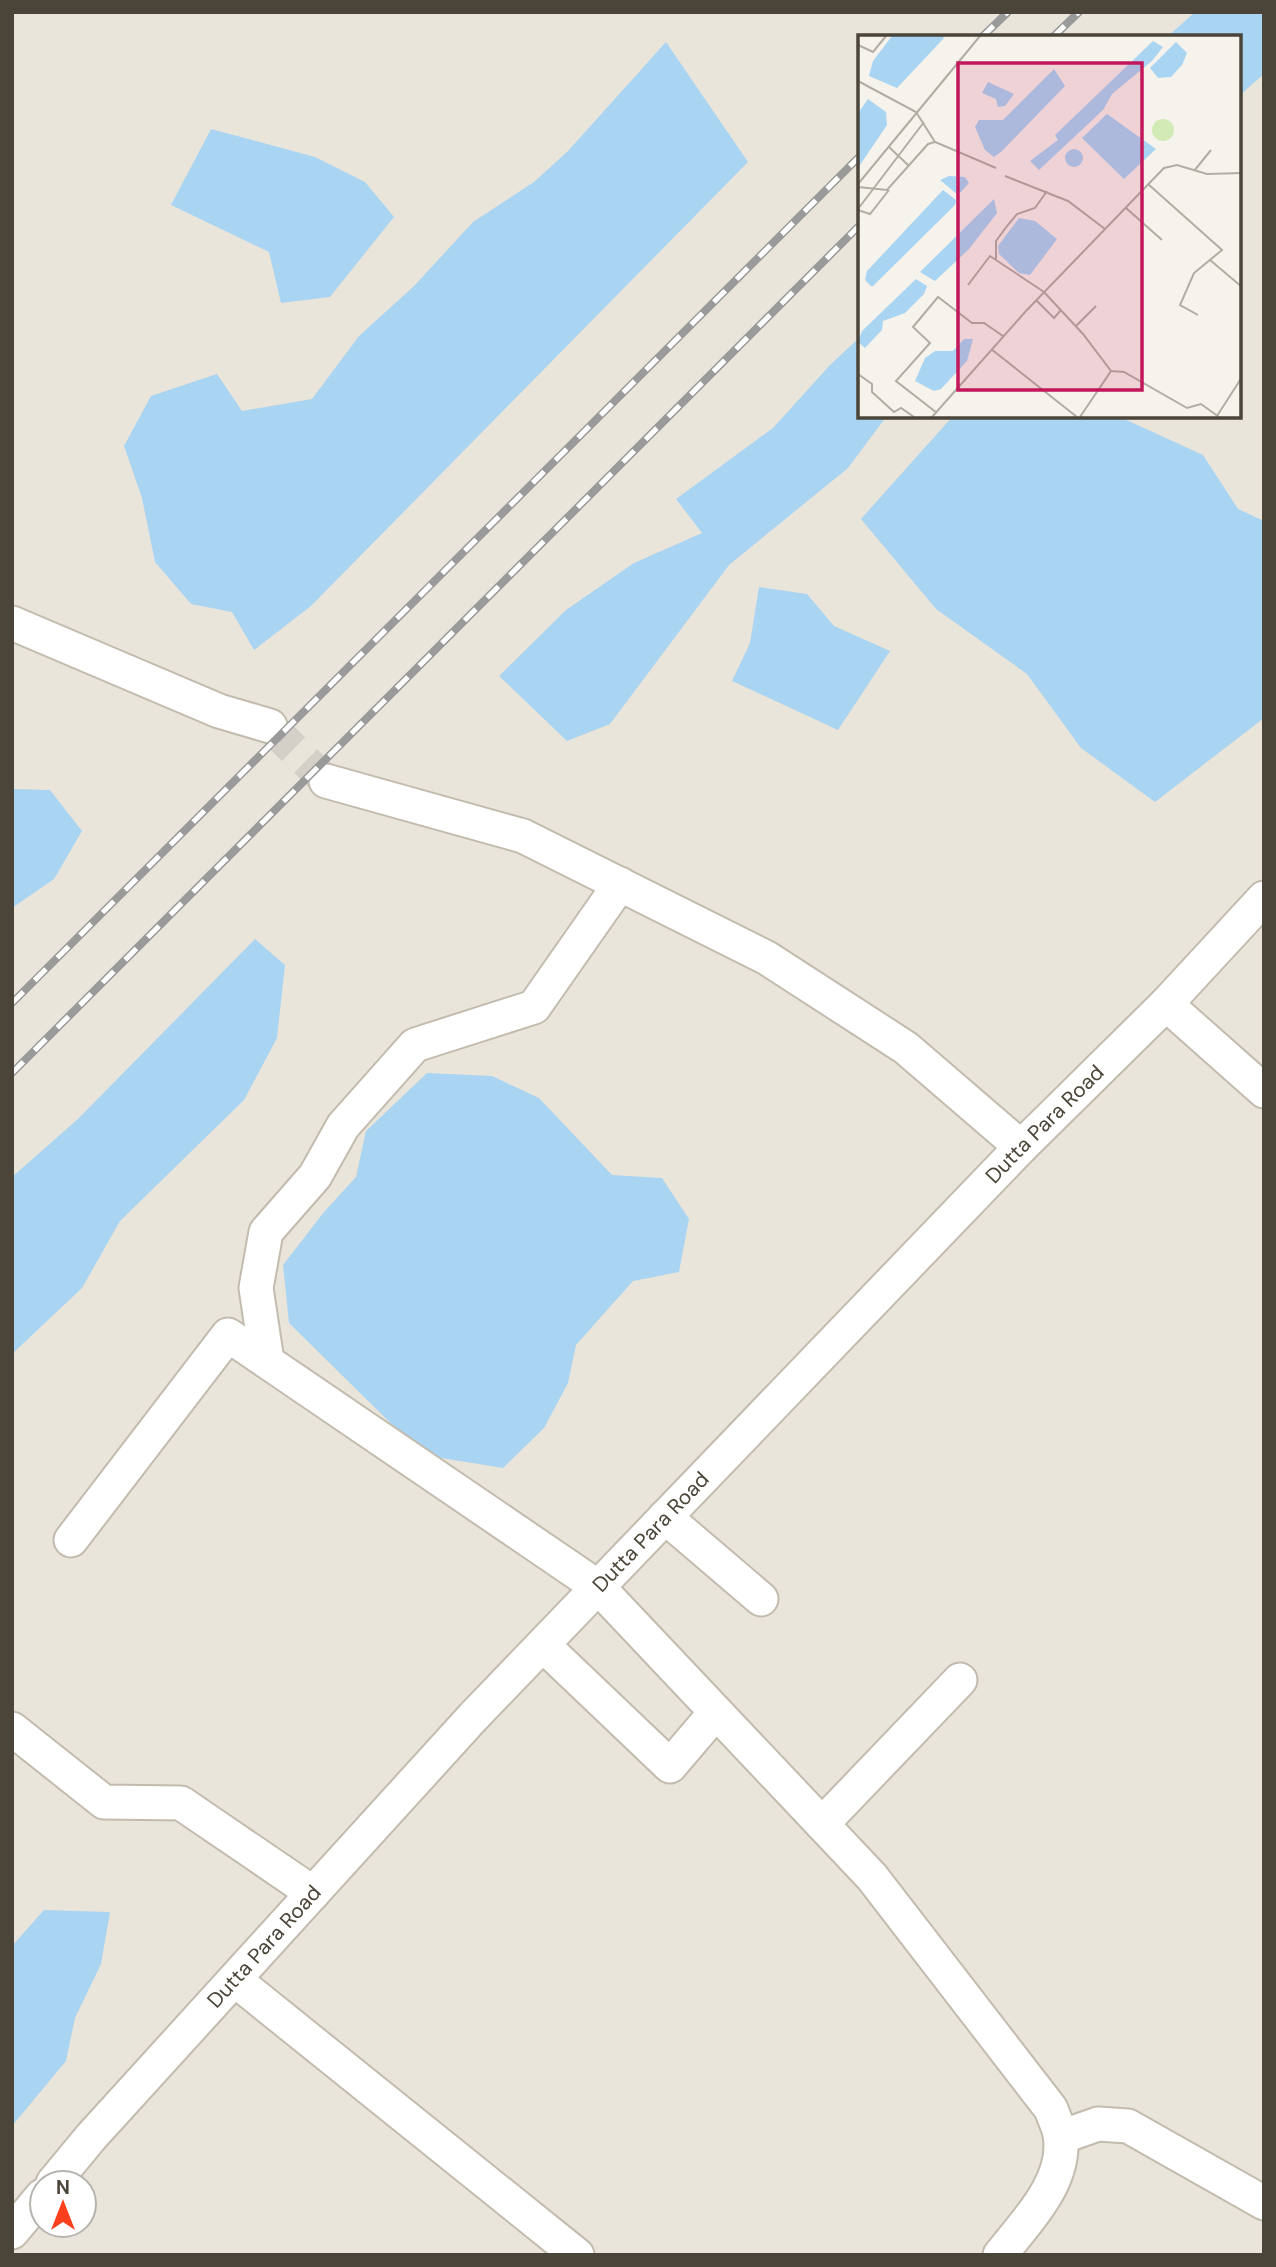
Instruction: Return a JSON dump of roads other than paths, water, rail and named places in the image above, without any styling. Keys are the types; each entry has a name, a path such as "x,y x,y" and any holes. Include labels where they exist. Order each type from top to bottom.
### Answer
{"street":[{"path":"12,623 219,711 270,726"},
{"path":"326,781 523,835 767,958 906,1048 1021,1147"},
{"path":"267,1361 256,1288 266,1232 316,1177 343,1126 415,1045 534,1007 620,884"},
{"name":"Dutta Para Road","path":"66,2169 313,1893 543,1645 1021,1147 1166,1004 1264,898"},
{"path":"1166,1004 1264,1091"},
{"path":"71,1540 228,1335 598,1587 872,1877 1051,2109 1061,2137 1057,2168 1043,2201 999,2255"},
{"path":"665,1517 761,1599"},
{"path":"543,1645 670,1766 716,1712"},
{"path":"822,1824 960,1680"},
{"path":"12,1729 104,1802 181,1803 313,1893"},
{"path":"235,1980 577,2255"},
{"path":"1061,2137 1098,2124 1128,2126 1264,2203"},
{"path":"12,2232 28,2213"}],"water":[{"path":"1195,12 1264,12 1264,74 1241,94 1241,35 1169,35"},
{"path":"666,42 748,162 311,606 254,650 232,612 191,604 155,562 142,498 124,446 151,396 217,374 242,411 312,399 359,336 414,286 473,222 534,182 568,151"},
{"path":"211,129 315,157 365,182 394,217 330,297 281,303 269,252 171,205"},
{"path":"858,339 858,418 885,418 848,468 729,565 610,724 567,741 499,676 566,610 634,563 702,533 676,499 773,428 830,365"},
{"path":"951,418 1122,418 1203,455 1238,509 1264,521 1264,718 1155,802 1081,748 1027,674 936,609 861,519"},
{"path":"759,587 807,594 834,626 890,651 838,730 732,681 750,643"},
{"path":"12,789 50,790 82,831 54,879 12,908"},
{"path":"255,939 285,965 277,1038 244,1100 120,1221 82,1288 12,1354 12,1177 78,1119"},
{"path":"427,1073 492,1076 539,1098 612,1175 662,1178 689,1219 679,1272 633,1281 576,1345 568,1383 544,1428 503,1468 423,1455 289,1323 283,1265 324,1212 356,1177 366,1131"},
{"path":"44,1910 110,1912 101,1964 75,2018 66,2061 12,2126 12,1946"}],"tunnel":[{"path":"270,726 326,781"}],"railway":[{"path":"984,35 1008,12"},
{"path":"1055,35 1079,12"},
{"path":"12,1003 858,158"},
{"path":"12,1073 858,227"}]}
